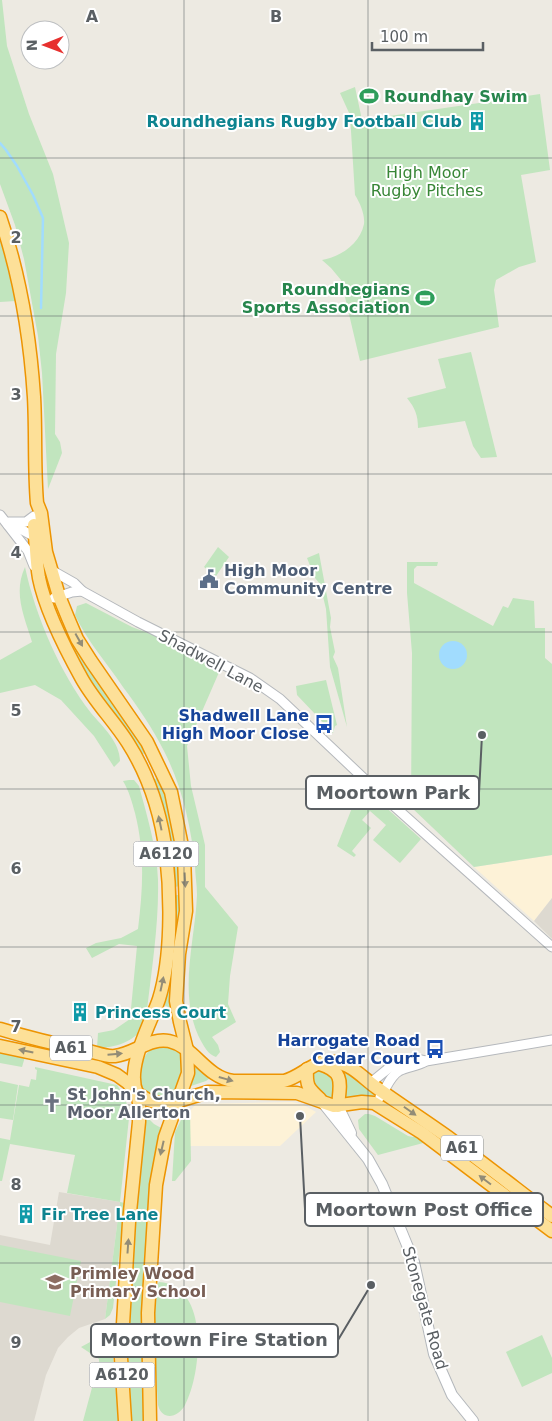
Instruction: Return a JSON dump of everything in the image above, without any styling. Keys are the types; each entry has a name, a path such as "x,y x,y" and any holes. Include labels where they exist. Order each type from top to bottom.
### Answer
{"highway":[{"name":"A6120","path":"0,217 14,262 27,333 34,398 37,503 34,516 51,570 53,598 70,655 82,679 128,742 149,784 160,820 166,852 169,894 168,937 164,977 160,996 141,1047"},
{"name":"A6120","path":"37,503 41,513 39,579 53,598 91,661 147,742 171,792 184,856 186,910 179,954 176,1001 187,1050"},
{"name":"A61","path":"0,1029 35,1039 114,1056 141,1047"},
{"path":"338,1106 339,1083 337,1072 320,1064 307,1069 294,1078 284,1081 233,1081 214,1074 187,1050 167,1041 153,1042 141,1047 135,1067 136,1092 154,1103 170,1104 208,1092 297,1094 338,1106 369,1102"},
{"name":"A61","path":"0,1046 98,1067 117,1075 136,1092"},
{"path":"177,1102 188,1073 187,1050"},
{"name":"A61","path":"320,1064 326,1061 346,1065 451,1139 552,1216"},
{"path":"307,1069 306,1081 309,1089 323,1103"},
{"name":"A6120","path":"125,1421 121,1358 128,1232 138,1122 139,1104 136,1092"},
{"name":"A6120","path":"150,1421 148,1313 156,1185 165,1137 177,1102"},
{"name":"A61","path":"369,1102 384,1109 422,1133 552,1231"}],"main road":[{"name":"Stonegate Road","path":"323,1103 368,1159 382,1184 414,1262 434,1354 452,1395 473,1421"},
{"name":"Stonegate Road","path":"338,1106 353,1139"}],"street":[{"path":"4,520 21,523 31,520 34,516"},
{"path":"4,520 40,540"},
{"path":"4,520 28,552 39,579"},
{"name":"Shadwell Lane","path":"51,570 74,583 82,591 168,638 250,678 280,699 371,785 552,947"},
{"path":"53,598 82,591"},
{"path":"369,1102 380,1097 396,1073 404,1069 426,1062 552,1040"},
{"path":"370,1083 393,1064 417,1059 426,1062"}],"shaded area":[{"path":"552,855 552,898 534,921 474,867"},
{"path":"552,898 552,939 534,921"},
{"path":"292,1102 302,1104 316,1112 280,1146 190,1146 190,1111 196,1104"},
{"name":"Primley Wood Primary School","path":"59,1192 120,1202 105,1319 79,1328 58,1348 46,1375 34,1421 0,1421 0,1235 50,1245"}],"green space":[{"path":"0,0 2,0 7,46 29,114 53,174 69,243 66,293 56,354 55,434 60,442 62,453 48,489 42,373 38,336 24,259 15,225 0,184"},
{"name":"High Moor Rugby Pitches","path":"355,87 362,120 540,94 550,170 521,175 536,262 519,267 496,280 494,290 499,327 360,361 341,280 322,260 342,253 354,243 364,224 362,209 355,195 350,115 340,93"},
{"path":"0,231 16,301 0,302"},
{"path":"471,352 497,457 481,458 473,446 465,421 418,428 416,412 407,398 446,388 438,359"},
{"path":"218,547 229,557 216,576 204,567"},
{"path":"319,553 331,618 330,627 335,652 333,657 338,668 347,727 330,667 326,609 320,584 315,578 307,558"},
{"path":"407,562 438,562 437,566 417,566 414,569 414,583 493,626 503,606 508,608 513,598 534,601 535,628 545,628 545,658 552,664 552,855 474,867 411,807 412,653 407,593"},
{"path":"25,567 42,624 59,662 80,697 110,735 117,747 120,761 114,767 94,736 61,700 35,685 0,693 0,660 32,642 23,614 20,595 20,586"},
{"path":"86,603 132,627 156,636 220,670 187,746 191,786 205,845 205,887 238,927 230,976 228,1004 236,1022 212,1037 218,1045 220,1052 216,1057 205,1048 201,1041 194,1024 190,1006 189,969 197,891 191,836 181,792 164,751 145,718 80,625 75,615 77,606"},
{"path":"77,648 122,712 146,752 142,755 90,686 74,651"},
{"path":"326,680 337,725 333,733 297,695 296,686"},
{"path":"159,777 174,831 181,886 174,887 151,781"},
{"path":"134,780 139,786 156,856 158,896 153,961 144,1026 140,1032 124,1043 111,1047 97,1048 98,1033 114,1030 130,1019 137,946 119,944 92,958 86,948 96,943 121,938 138,929 142,885 142,856 135,813 123,781"},
{"path":"361,785 421,839 400,863 373,840 386,825 370,811 362,820 371,828 352,851 356,855 354,857 337,846"},
{"path":"174,895 181,895 170,982 170,1008 162,1004"},
{"path":"160,1046 179,1051 183,1060 181,1079 176,1090 173,1094 166,1097 158,1097 144,1090 140,1081 144,1058 151,1049"},
{"path":"0,1053 25,1057 22,1067 0,1063"},
{"path":"35,1067 117,1085 120,1089 127,1104 129,1118 120,1202 67,1193 75,1155 10,1144 2,1181 0,1181 0,1138 10,1140 19,1085 29,1087 31,1079 36,1080 37,1070"},
{"path":"195,1068 198,1068 210,1078 191,1086 187,1095"},
{"path":"318,1069 331,1069 337,1096 332,1100 316,1091 310,1074"},
{"path":"346,1071 375,1093 375,1095 368,1098 342,1101 342,1081"},
{"path":"0,1081 18,1085 13,1120 0,1118"},
{"path":"190,1111 191,1161 175,1181 172,1181 175,1132 181,1120"},
{"path":"365,1114 375,1116 408,1136 418,1135 427,1142 378,1155 359,1129 358,1120"},
{"path":"143,1115 163,1129 146,1421 130,1421 126,1348"},
{"path":"120,1202 125,1203 113,1308 110,1315 105,1319"},
{"path":"0,1245 81,1261 70,1316 0,1302"},
{"path":"159,1282 175,1287 187,1298 194,1314 198,1333 198,1353 191,1391 182,1409 170,1416 163,1414 158,1405 153,1329 156,1286"},
{"path":"542,1335 552,1358 552,1373 522,1387 506,1352"},
{"path":"92,1341 103,1341 108,1344 112,1342 119,1421 83,1421 93,1384 99,1370 99,1359 81,1347"}],"water":[{"path":"453,641 463,645 467,655 463,665 453,669 443,665 439,655 443,645"}],"waterway":[{"path":"0,143 17,166 43,218 41,308"}],"place":[{"name":"Roundhay Swim","path":"369,96"},
{"name":"Roundhegians Rugby Football Club","path":"477,121"},
{"name":"Roundhegians Sports Association","path":"425,298"},
{"name":"High Moor Community Centre","path":"209,579"},
{"name":"Shadwell Lane High Moor Close","path":"324,724"},
{"name":"Moortown Park","path":"482,735"},
{"name":"Princess Court","path":"80,1012"},
{"name":"Harrogate Road Cedar Court","path":"435,1049"},
{"name":"St John's Church, Moor Allerton","path":"52,1103"},
{"name":"Moortown Post Office","path":"300,1116"},
{"name":"Fir Tree Lane","path":"26,1214"},
{"name":"Primley Wood Primary School","path":"55,1282"},
{"name":"Moortown Fire Station","path":"371,1285"}]}
